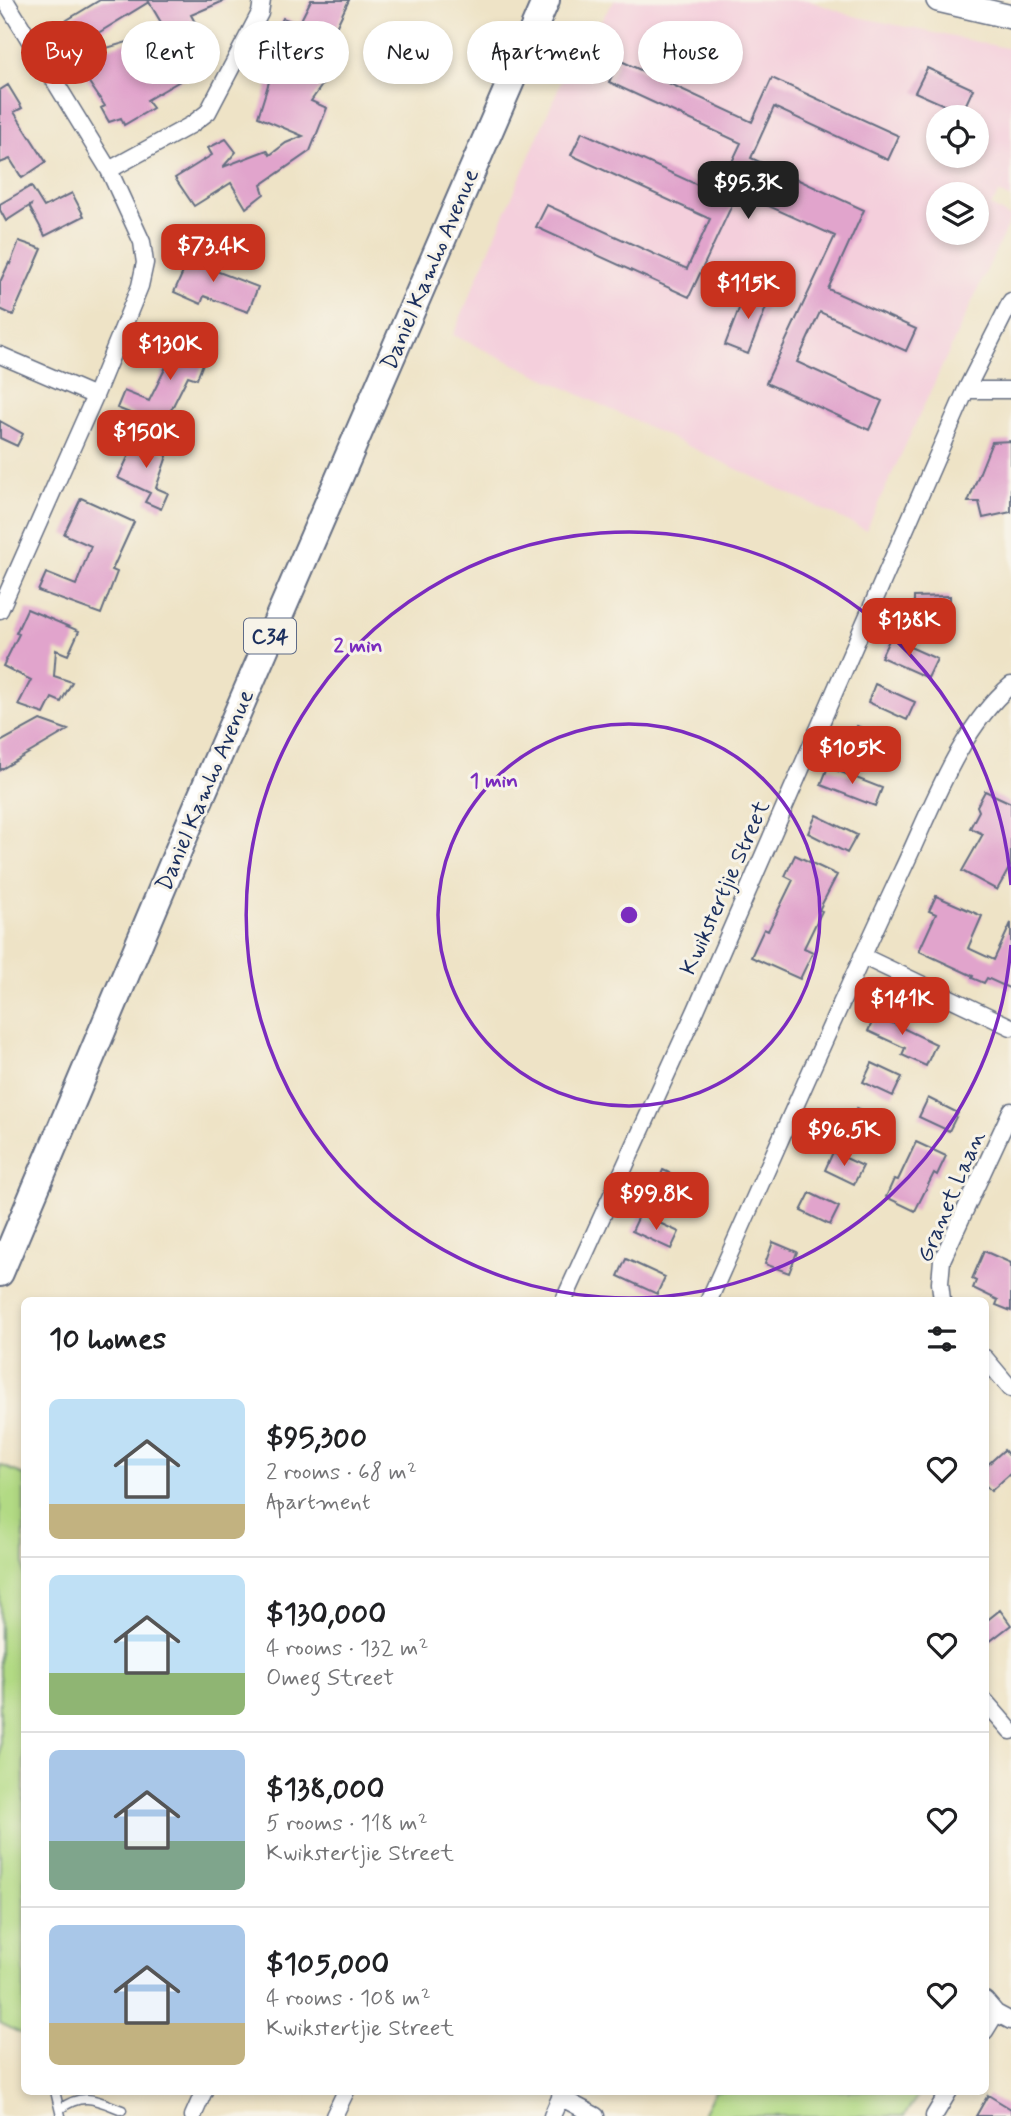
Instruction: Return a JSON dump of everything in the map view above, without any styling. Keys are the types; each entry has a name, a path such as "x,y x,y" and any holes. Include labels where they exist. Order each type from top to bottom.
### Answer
{"main road":[{"name":"Daniel Kamho Avenue","path":"0,1273 202,793 545,0"}],"street":[{"path":"0,610 94,396 140,286 145,264 142,242 109,170 5,0"},
{"path":"109,170 191,125 208,112 260,13 262,0"},
{"path":"938,0 1011,17"},
{"name":"Kwikstertjie Street","path":"565,1297 701,998 966,390 1011,301"},
{"path":"0,355 94,396"},
{"path":"966,390 1011,390"},
{"path":"710,1297 862,956 962,746 995,699 1011,685"},
{"path":"862,956 1011,1027"},
{"name":"Granet Laan","path":"942,1297 942,1260 1011,1111"},
{"path":"989,1362 1011,1390"},
{"path":"989,1706 1011,1731"},
{"path":"989,2005 996,2013 1011,2021"},
{"path":"989,2024 996,2013"},
{"path":"193,2116 202,2095"},
{"path":"334,2116 344,2095"},
{"path":"552,2116 562,2095"},
{"path":"564,2095 596,2116"},
{"path":"934,2116 947,2095"}],"lane":[{"path":"56,2095 61,2112"},
{"path":"61,2112 70,2101 80,2098 90,2098 122,2110"}],"shaded area":[{"path":"615,0 808,0 849,15 1011,49 1011,199 999,193 991,206 1011,218 866,530 453,335 560,84 624,84 624,21 600,21"}],"green space":[{"path":"0,1465 21,1474 21,2034 0,2023"},
{"path":"713,2095 918,2095 904,2116 702,2116"}],"building":[{"path":"100,0 226,0 191,15 194,21 160,21 149,2 107,28 107,21 65,21"},
{"path":"311,0 349,0 339,21 300,21"},
{"path":"121,44 121,84 175,84 147,100 153,108 124,125 121,118 109,122 101,108 105,106 90,84 107,84 107,48"},
{"path":"624,62 638,69 638,84 670,84 752,122 772,78 899,136 888,160 774,107 751,158 864,210 828,289 916,329 906,351 820,312 797,362 882,401 869,430 766,383 835,236 738,192 689,297 536,227 547,205 687,269 710,219 571,155 582,132 717,194 741,143 613,84 624,84"},
{"path":"927,68 973,89 966,105 944,105 915,92"},
{"path":"268,84 323,84 311,101 327,108 310,151 261,185 264,194 246,208 231,183 194,206 175,178 212,155 208,148 226,139 236,152 223,167 267,150 270,155 286,143 303,136 258,117"},
{"path":"8,85 22,108 14,112 46,162 22,178 10,159 0,163 0,90"},
{"path":"31,186 44,207 72,193 84,216 45,236 30,208 31,205 6,221 0,204"},
{"path":"19,241 42,249 13,315 0,309 0,282"},
{"path":"193,250 220,262 216,271 258,287 248,312 204,296 201,304 174,292"},
{"path":"747,288 770,297 748,354 725,345"},
{"path":"190,331 212,340 197,379 188,376 163,426 117,408 124,391 149,401 171,357 179,359"},
{"path":"0,421 23,434 17,446 0,438"},
{"path":"139,434 167,456 156,488 168,493 161,509 145,502 150,493 118,478"},
{"path":"1011,441 1011,512 983,518 979,502 968,502 992,442"},
{"path":"81,498 134,522 112,570 117,572 101,614 38,591 46,573 76,585 91,546 64,534"},
{"path":"950,596 950,617 914,619 914,597"},
{"path":"27,609 79,631 68,655 56,650 54,676 72,682 61,702 52,698 44,714 18,705 31,680 3,666 19,634 16,633"},
{"path":"890,638 937,659 928,678 881,657"},
{"path":"875,684 915,702 907,720 868,702"},
{"path":"40,720 68,730 0,770 0,742"},
{"path":"857,726 894,743 886,761 849,744"},
{"path":"828,767 882,788 875,806 821,785"},
{"path":"985,791 1011,803 1011,865 997,890 962,871 983,834 970,828"},
{"path":"816,815 857,835 847,853 808,833"},
{"path":"795,855 837,875 804,948 813,952 800,979 751,957 764,929 768,931 793,880 785,876"},
{"path":"936,896 982,916 968,948 994,960 1011,923 1011,989 987,978 984,983 919,951 936,914 929,911"},
{"path":"880,1006 894,1012 890,1022 936,1044 926,1066 902,1055 905,1048 868,1031"},
{"path":"872,1063 902,1077 893,1096 863,1082"},
{"path":"928,1098 958,1113 949,1131 919,1117"},
{"path":"857,1108 886,1122 877,1141 848,1127"},
{"path":"916,1142 946,1156 937,1175 934,1173 915,1211 886,1197 894,1179 898,1180"},
{"path":"833,1152 863,1166 854,1184 825,1170"},
{"path":"663,1170 702,1188 693,1205 655,1188"},
{"path":"810,1193 839,1207 830,1225 801,1211"},
{"path":"640,1214 679,1232 671,1249 632,1231"},
{"path":"773,1242 797,1252 789,1273 765,1264"},
{"path":"984,1251 1011,1263 1011,1311 996,1305 998,1300 973,1288 976,1281 972,1279"},
{"path":"626,1259 665,1277 657,1294 618,1276"},
{"path":"1004,1450 1011,1458 1011,1473 991,1491 989,1489 989,1463"},
{"path":"1000,1610 1011,1625 989,1642 989,1619"},
{"path":"988,2095 1011,2109 1011,2116 976,2116"}]}
